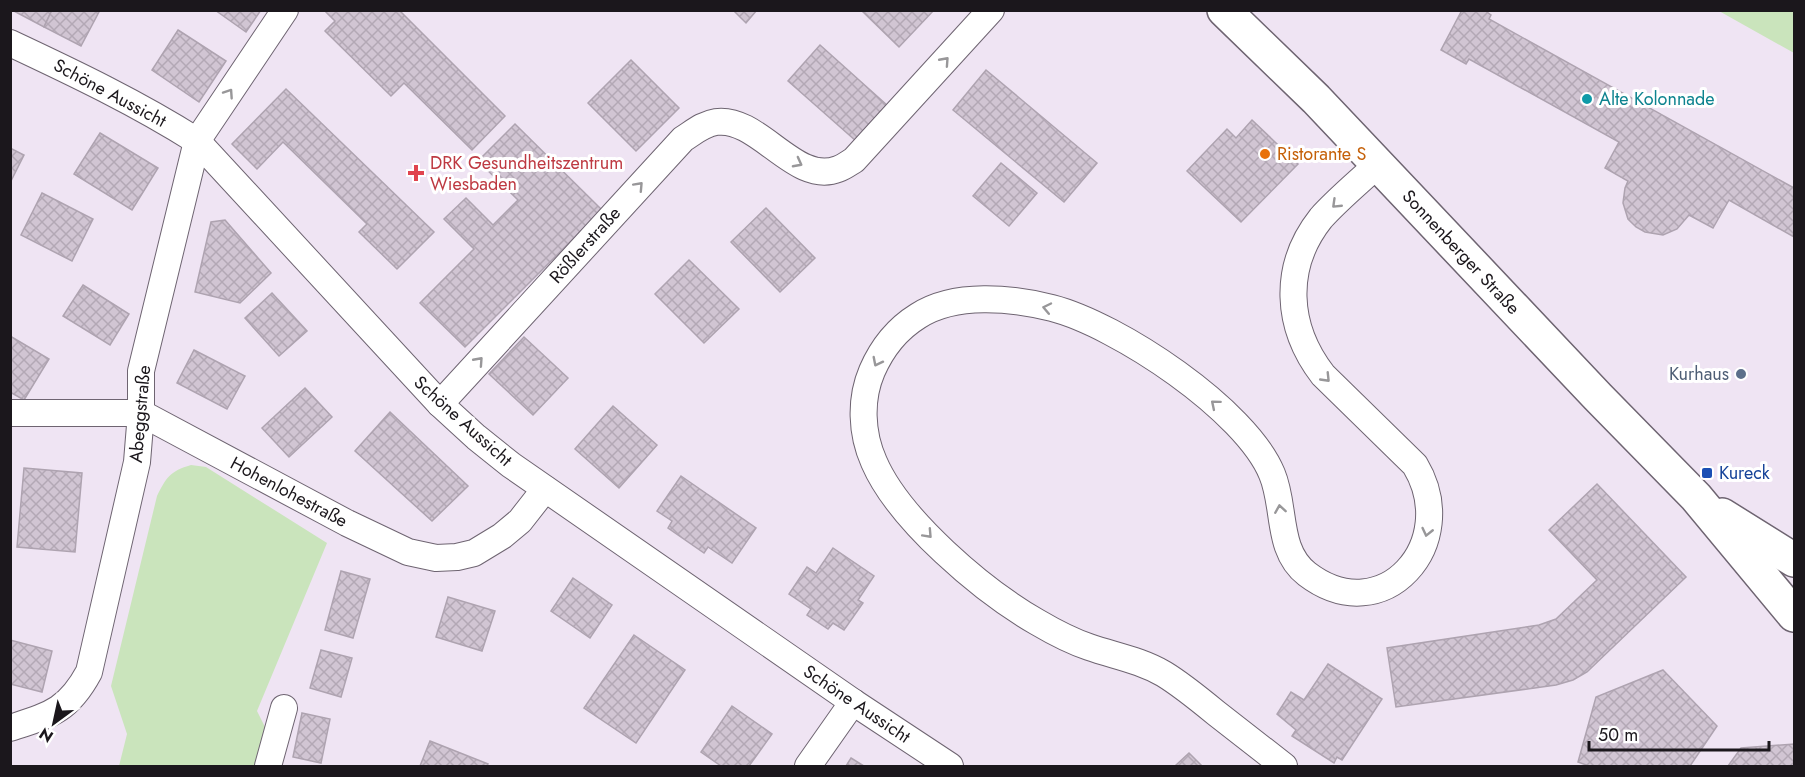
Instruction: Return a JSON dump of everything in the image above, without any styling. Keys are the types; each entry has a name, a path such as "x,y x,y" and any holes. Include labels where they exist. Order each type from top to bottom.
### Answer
{"main road":[{"name":"Sonnenberger Straße","path":"1224,10 1275,58 1378,164 1598,397 1696,497 1794,615"},
{"name":"Sonnenberger Straße","path":"1696,497 1794,560"},
{"name":"Sonnenberger Straße","path":"1763,578 1786,589 1794,590"}],"street":[{"name":"Abeggstraße","path":"10,728 48,716 60,709 81,687 89,672 137,462 141,413 141,371 197,141 285,10"},
{"name":"Rößlerstraße","path":"440,404 683,139 699,127 718,122 736,124 803,166 820,171 837,170 854,160 991,10"},
{"name":"Schöne Aussicht","path":"10,43 115,93 197,141 440,404 476,437 545,489 853,702 950,766"},
{"path":"1284,766 1176,681 1136,661 1065,638 1007,603 954,561 903,507 877,469 867,444 864,427 866,392 870,374 879,356 891,340 905,325 939,306 968,301 996,301 1042,306 1076,315 1123,337 1164,365 1217,405 1247,434 1272,474 1277,489 1285,540 1290,554 1307,574 1321,582 1350,591 1377,589 1389,584 1409,569 1422,549 1429,526 1428,493 1415,465 1323,375 1312,361 1297,328 1293,293 1295,272 1301,252 1311,234 1323,217 1378,164"},
{"name":"Hohenlohestraße","path":"10,413 141,413 347,523 408,552 436,558 474,553 502,536 519,521 545,489"},
{"path":"808,766 853,702"},
{"path":"268,766 284,708"}],"green space":[{"path":"1719,11 1794,11 1794,53"},
{"path":"191,465 206,467 327,543 257,711 265,727 255,766 119,766 127,734 111,686 157,496 170,476"}],"building":[{"path":"12,10 52,10 44,27"},
{"path":"52,10 100,10 81,46 44,27"},
{"path":"215,10 261,10 246,32"},
{"path":"327,10 399,10 505,116 472,150 404,83 391,96 325,31 335,21 326,12"},
{"path":"733,10 757,10 746,23"},
{"path":"861,10 934,10 899,47"},
{"name":"Alte Kolonnade","path":"1462,10 1484,10 1491,15 1489,19 1794,188 1794,237 1729,200 1713,228 1689,215 1677,229 1663,235 1645,232 1636,227 1628,219 1623,203 1628,181 1605,168 1619,142 1469,59 1466,64 1441,50"},
{"path":"178,30 226,61 199,102 152,70"},
{"path":"820,45 888,106 856,141 788,81"},
{"path":"631,60 679,108 636,151 588,103"},
{"path":"986,70 1097,163 1064,202 953,110"},
{"path":"286,89 434,232 397,269 359,232 367,224 283,142 257,169 232,144"},
{"path":"1252,120 1298,164 1241,222 1187,171 1227,129 1236,138"},
{"path":"515,124 602,210 465,347 420,303 474,249 444,219 466,198 493,225 518,200 478,161"},
{"path":"100,133 158,168 132,210 74,174"},
{"path":"10,148 24,155 10,183"},
{"path":"1001,163 1037,193 1009,226 973,196"},
{"path":"42,193 93,219 72,261 21,235"},
{"path":"766,208 815,258 780,292 731,242"},
{"path":"225,220 271,273 240,303 195,292 211,222"},
{"path":"689,260 739,309 704,343 655,294"},
{"path":"83,285 129,314 110,345 63,316"},
{"path":"272,293 307,331 279,356 245,318"},
{"path":"10,336 49,359 24,400 10,392"},
{"path":"524,337 568,378 533,415 489,374"},
{"path":"194,350 245,376 227,409 177,383"},
{"path":"305,388 332,417 289,457 262,428"},
{"path":"613,406 657,445 619,488 575,449"},
{"path":"390,412 468,486 432,521 355,451"},
{"path":"24,468 82,473 75,552 17,547"},
{"path":"681,476 756,528 732,563 708,547 704,553 668,528 672,521 657,511"},
{"path":"1597,484 1686,577 1587,672 1573,680 1556,685 1396,707 1387,648 1539,625 1556,619 1597,580 1549,530"},
{"path":"833,548 874,576 858,600 863,603 844,630 833,623 828,629 807,615 811,609 789,594 807,567 816,573"},
{"path":"341,571 370,579 353,638 325,630"},
{"path":"573,578 612,605 590,638 551,611"},
{"path":"448,597 495,611 482,651 436,637"},
{"path":"634,635 685,670 636,743 584,708"},
{"path":"10,640 52,651 42,692 10,684"},
{"path":"321,650 352,658 341,697 310,688"},
{"path":"1328,664 1382,699 1342,760 1337,757 1334,763 1292,736 1296,730 1277,714 1291,692 1304,700"},
{"path":"1663,670 1717,726 1690,766 1589,766 1578,762 1596,697"},
{"path":"732,706 772,734 749,766 721,766 701,752"},
{"path":"302,713 330,719 321,763 293,757"},
{"path":"430,741 488,764 487,766 420,766"},
{"path":"1794,744 1794,766 1728,766 1741,748"},
{"path":"1189,753 1202,766 1175,766"},
{"path":"851,758 864,766 846,766"}],"place":[{"name":"Alte Kolonnade","path":"1587,99"},
{"name":"Ristorante S","path":"1265,154"},
{"name":"DRK Gesundheitszentrum Wiesbaden","path":"416,173"},
{"name":"Kurhaus","path":"1741,374"},
{"name":"Kureck","path":"1707,473"}]}
